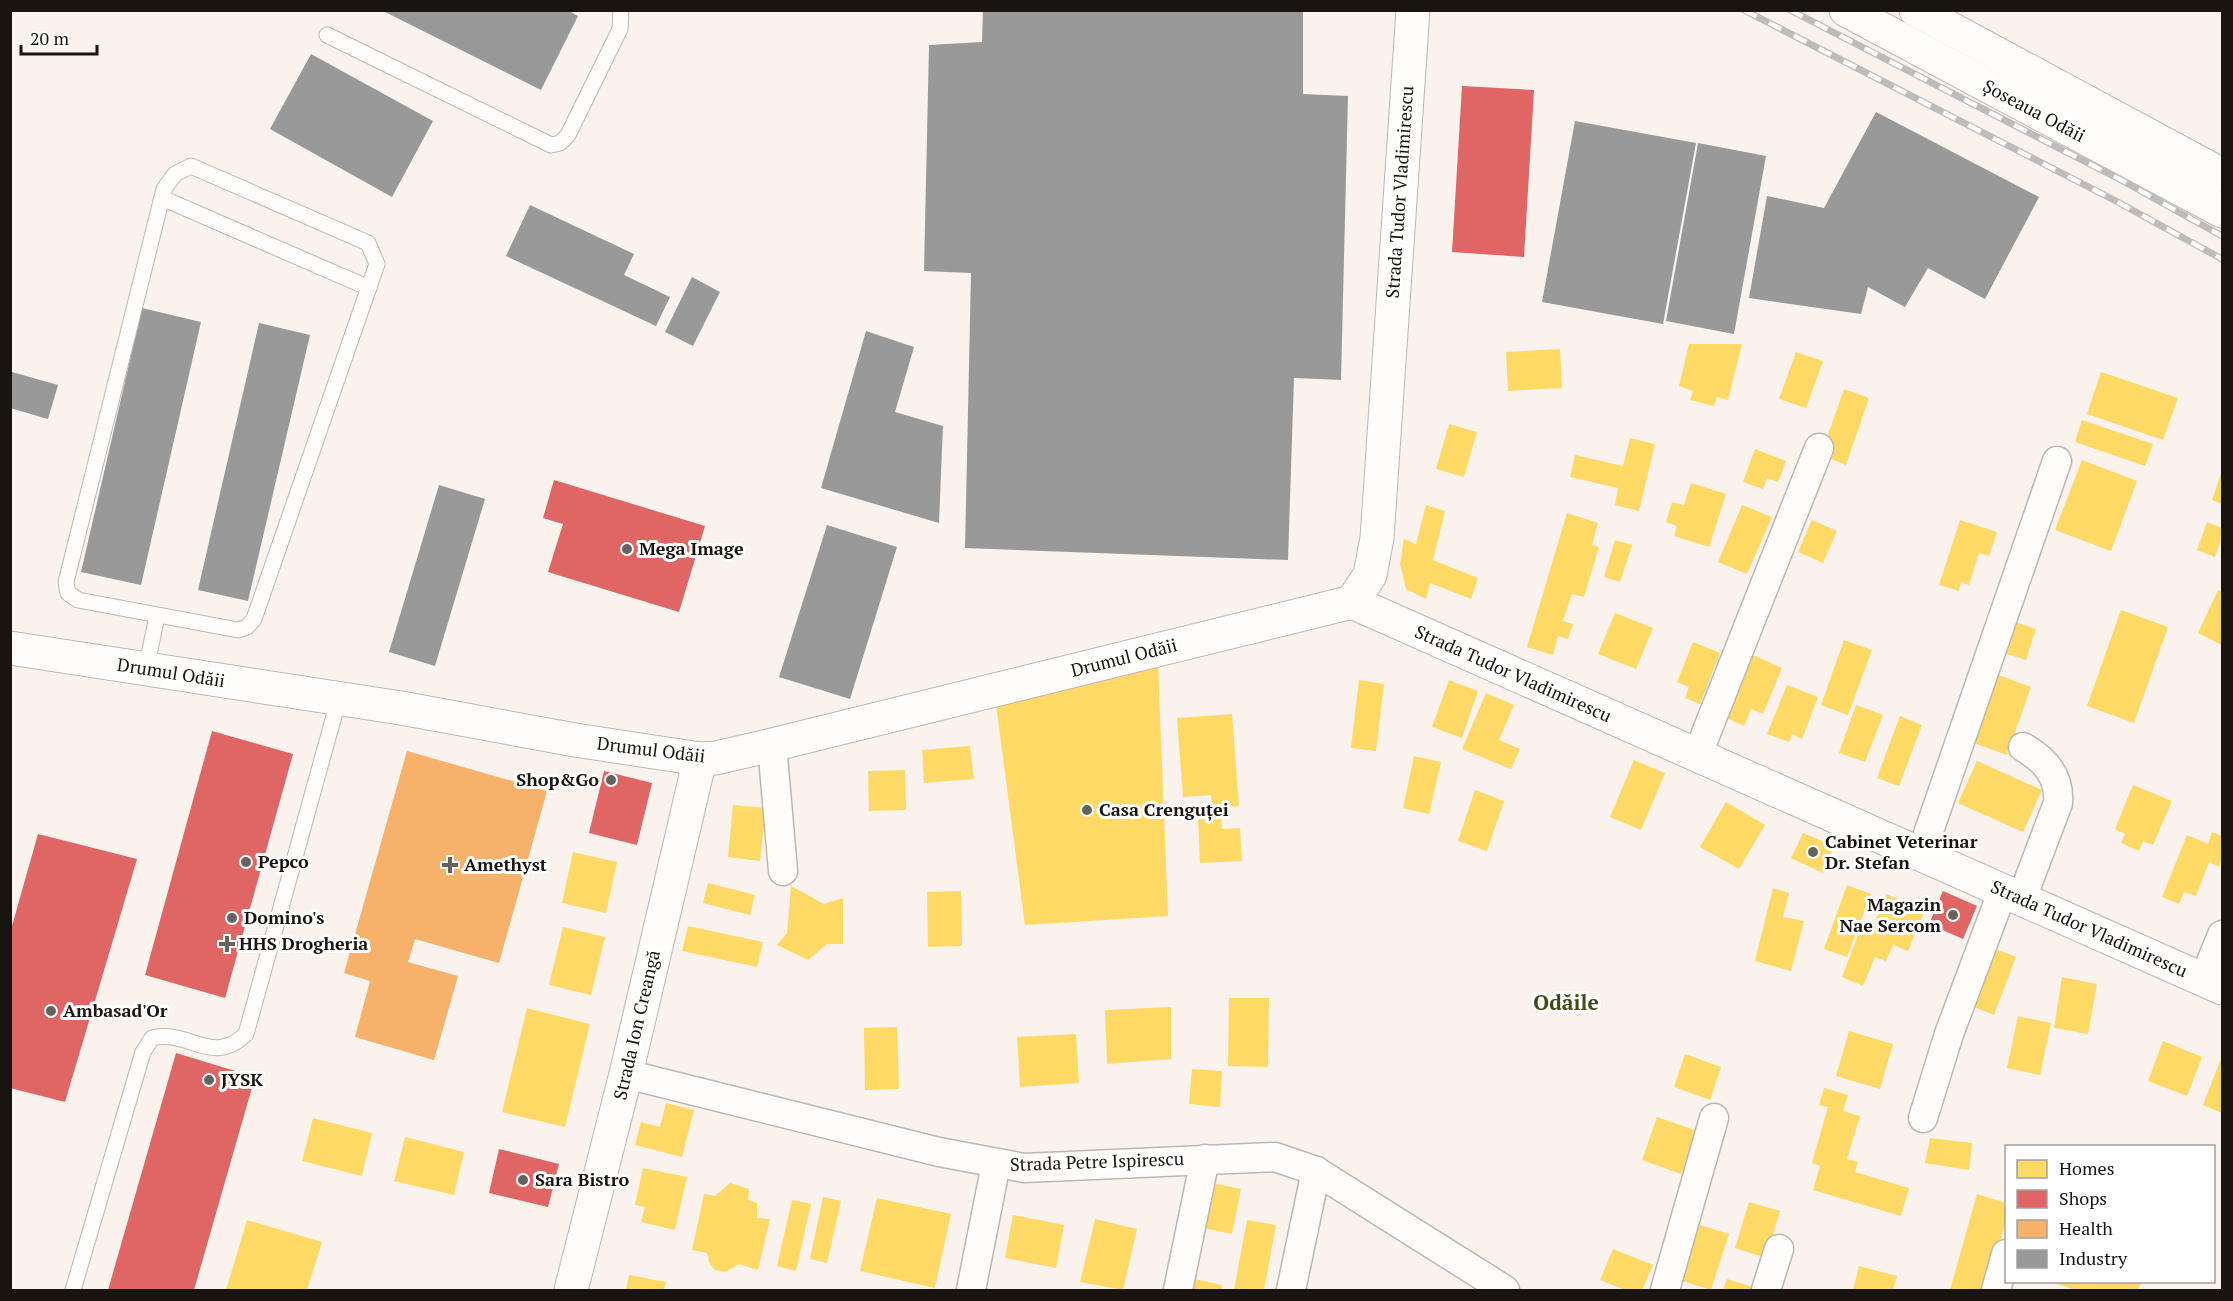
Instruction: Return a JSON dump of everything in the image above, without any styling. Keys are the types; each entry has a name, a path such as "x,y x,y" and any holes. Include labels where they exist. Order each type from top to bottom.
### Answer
{"street":[{"name":"Strada Tudor Vladimirescu","path":"1413,10 1377,538 1370,575 1352,602 2213,983"},
{"name":"Șoseaua Odăii","path":"1846,10 2223,211"},
{"name":"Șoseaua Odăii","path":"1916,10 2223,175"},
{"path":"1697,756 1819,448"},
{"path":"1921,854 2056,461"},
{"name":"Drumul Odăii","path":"10,648 339,698 575,740 700,759 716,758 772,745 1352,602"},
{"path":"772,745 783,871"},
{"path":"1923,1118 1953,1023 2012,894 2058,803 2059,791 2051,770 2040,758 2023,747"},
{"name":"Strada Ion Creangă","path":"571,1290 626,1074 700,759"},
{"path":"2213,983 2223,935"},
{"name":"Strada Petre Ispirescu","path":"626,1074 996,1164 1024,1168 1275,1157 1316,1171 1461,1278 1505,1290"},
{"path":"1665,1290 1714,1118"},
{"path":"1178,1290 1205,1159"},
{"path":"971,1290 996,1164"},
{"path":"1291,1290 1316,1171"},
{"path":"1766,1290 1779,1249"},
{"path":"1996,1290 2005,1261"}],"lane":[{"path":"327,35 551,145 560,143 568,135 620,29 621,10"},
{"path":"191,166 368,243 377,264 369,288 254,619 247,627 238,630 157,616 78,600 68,593 66,582 162,198 174,174 191,166"},
{"path":"162,198 369,288"},
{"path":"146,669 157,616"},
{"path":"73,1290 143,1052 152,1038 166,1035 216,1049 233,1046 246,1034 339,698"}],"building: Homes":[{"path":"1689,344 1742,344 1728,400 1717,397 1714,406 1690,400 1693,391 1679,386"},
{"path":"1560,349 1562,388 1508,391 1506,352"},
{"path":"1796,352 1823,361 1806,408 1779,399"},
{"path":"2101,372 2178,398 2163,440 2087,414"},
{"path":"1844,389 1869,398 1846,465 1821,455"},
{"path":"2082,420 2153,444 2145,466 2075,442"},
{"path":"1449,424 1477,432 1464,477 1436,469"},
{"path":"1630,438 1655,444 1639,511 1615,505 1618,488 1570,477 1575,455 1623,466"},
{"path":"1755,449 1786,461 1778,482 1767,478 1763,489 1743,482"},
{"path":"2082,460 2137,481 2111,551 2055,530"},
{"path":"2222,471 2222,504 2212,500"},
{"path":"1691,483 1726,494 1709,547 1674,536 1677,526 1666,522 1672,502 1684,505"},
{"path":"1426,505 1445,511 1433,560 1478,578 1471,599 1430,583 1426,599 1406,589 1400,564 1404,539 1416,544"},
{"path":"1742,505 1772,517 1747,574 1718,562"},
{"path":"1567,513 1598,523 1592,545 1599,547 1584,597 1572,594 1563,621 1573,624 1568,639 1558,636 1553,655 1527,647"},
{"path":"1812,520 1837,531 1823,563 1798,552"},
{"path":"1960,520 1997,532 1989,556 1979,553 1969,585 1961,582 1959,591 1939,585"},
{"path":"2207,522 2222,528 2222,537 2215,557 2197,550"},
{"path":"1615,540 1632,545 1620,582 1604,577"},
{"path":"2218,590 2222,592 2222,645 2198,633"},
{"path":"2121,610 2168,627 2134,723 2087,706"},
{"path":"1615,613 1653,628 1636,669 1598,654"},
{"path":"2012,621 2036,629 2026,660 2001,652"},
{"path":"1844,640 1872,650 1848,715 1821,705"},
{"path":"1693,642 1720,653 1700,704 1685,698 1689,687 1677,682"},
{"path":"1753,655 1782,668 1763,714 1751,709 1744,726 1726,718"},
{"name":"Casa Crenguței","path":"1158,664 1168,916 1025,925 996,704"},
{"path":"1996,674 2031,687 2007,755 1971,742"},
{"path":"1359,680 1384,684 1376,751 1351,748"},
{"path":"1449,680 1478,691 1462,738 1432,727"},
{"path":"1787,685 1818,697 1802,739 1792,734 1789,742 1767,734"},
{"path":"1486,693 1514,705 1499,740 1520,749 1511,769 1462,749"},
{"path":"1856,705 1883,715 1865,762 1839,753"},
{"path":"1232,714 1239,806 1212,808 1211,795 1183,797 1177,718"},
{"path":"1900,716 1922,725 1899,786 1877,778"},
{"path":"970,746 974,779 924,783 922,750"},
{"path":"1414,756 1441,762 1429,814 1403,808"},
{"path":"1634,760 1665,773 1641,830 1610,817"},
{"path":"1977,761 2042,790 2023,832 1958,803"},
{"path":"905,770 906,810 869,811 868,771"},
{"path":"2133,785 2172,801 2153,845 2143,841 2139,851 2121,843 2125,834 2115,829"},
{"path":"1475,790 1504,801 1487,851 1458,841"},
{"path":"1726,802 1765,825 1739,869 1700,847"},
{"path":"733,805 766,808 760,861 728,857"},
{"path":"1221,818 1222,829 1240,828 1242,861 1200,863 1198,819"},
{"path":"2212,832 2222,836 2222,858 2219,867 2209,862 2196,896 2184,892 2179,904 2162,897 2187,835 2208,844"},
{"name":"Cabinet Veterinar Dr. Stefan","path":"1803,833 1834,846 1823,873 1791,858"},
{"path":"573,852 617,862 606,913 562,903"},
{"path":"708,883 755,895 750,915 703,903"},
{"path":"1847,885 1871,894 1847,957 1824,949"},
{"path":"791,886 824,904 843,898 843,944 827,944 808,960 777,945 787,933"},
{"path":"1773,888 1789,893 1783,917 1804,921 1791,971 1755,961"},
{"path":"961,891 962,946 928,947 927,892"},
{"path":"1886,894 1925,910 1908,951 1893,945 1886,961 1875,957 1863,986 1842,977 1860,930 1870,934"},
{"path":"688,926 763,942 757,967 682,951"},
{"path":"563,927 605,937 591,995 549,985"},
{"path":"1991,947 2016,957 1994,1015 1969,1005"},
{"path":"2062,977 2097,984 2088,1034 2054,1028"},
{"path":"1229,998 1269,998 1268,1067 1228,1066"},
{"path":"1171,1007 1171,1059 1107,1064 1105,1010"},
{"path":"527,1008 590,1024 565,1127 502,1112"},
{"path":"2018,1016 2051,1023 2040,1075 2007,1068"},
{"path":"897,1027 899,1089 865,1090 864,1028"},
{"path":"1849,1031 1893,1044 1880,1089 1836,1076"},
{"path":"1076,1034 1079,1083 1020,1087 1017,1037"},
{"path":"2163,1041 2202,1057 2187,1096 2148,1081"},
{"path":"1685,1054 1721,1067 1710,1100 1674,1087"},
{"path":"2222,1056 2222,1113 2203,1105"},
{"path":"1192,1069 1222,1071 1220,1107 1189,1104"},
{"path":"1824,1088 1848,1095 1843,1111 1860,1116 1847,1159 1858,1162 1855,1172 1909,1188 1901,1216 1813,1190 1820,1166 1812,1163 1828,1107 1819,1105"},
{"path":"666,1103 694,1110 682,1157 635,1145 641,1122 660,1127"},
{"path":"1657,1117 1700,1132 1684,1175 1642,1160"},
{"path":"313,1118 372,1133 362,1176 302,1161"},
{"path":"405,1137 464,1152 454,1195 394,1181"},
{"path":"1930,1138 1972,1143 1969,1170 1925,1163"},
{"path":"643,1168 687,1177 675,1230 641,1222 645,1207 635,1205"},
{"path":"1208,1182 1241,1189 1232,1234 1199,1227"},
{"path":"730,1183 749,1189 748,1200 757,1203 757,1218 770,1219 758,1270 739,1264 725,1272 715,1270 709,1262 707,1253 692,1250 704,1194 715,1196"},
{"path":"1977,1194 2005,1203 2005,1224 1987,1290 1950,1290"},
{"path":"823,1197 841,1201 827,1263 810,1259"},
{"path":"877,1198 951,1214 935,1288 860,1271"},
{"path":"792,1200 811,1204 796,1271 777,1266"},
{"path":"1749,1202 1780,1211 1766,1258 1735,1248"},
{"path":"1013,1215 1064,1225 1056,1268 1005,1258"},
{"path":"1095,1219 1137,1229 1123,1290 1080,1282"},
{"path":"247,1220 322,1242 307,1290 226,1290"},
{"path":"1247,1220 1276,1225 1264,1290 1234,1290"},
{"path":"1690,1222 1729,1234 1711,1290 1673,1278"},
{"path":"1613,1249 1653,1265 1642,1290 1625,1290 1600,1280"},
{"path":"1859,1266 1897,1276 1893,1290 1853,1290"},
{"path":"629,1275 666,1282 664,1290 626,1290"},
{"path":"1190,1278 1222,1285 1221,1290 1187,1290"},
{"path":"1727,1279 1762,1290 1723,1290"},
{"path":"2054,1283 2141,1283 2138,1290 2076,1290"}],"building: Shops":[{"path":"1462,86 1534,90 1524,257 1452,252"},
{"name":"Mega Image","path":"554,480 705,526 679,612 548,572 563,524 543,518"},
{"path":"212,731 293,754 225,998 145,975"},
{"path":"604,771 652,783 637,845 589,833"},
{"name":"Ambasad'Or","path":"38,834 137,859 65,1102 10,1088 10,933"},
{"name":"Magazin Nae Sercom","path":"1943,891 1977,906 1963,939 1929,924"},
{"path":"176,1053 255,1077 194,1290 108,1290"},
{"name":"Sara Bistro","path":"499,1149 559,1164 548,1207 489,1193"}],"building: Health":[{"name":"Amethyst","path":"407,751 547,791 499,963 415,939 408,962 458,976 434,1060 355,1037 370,981 344,973"}],"building: Industry":[{"path":"381,10 567,10 578,16 541,90"},
{"path":"983,10 1303,10 1303,94 1348,96 1341,380 1294,378 1288,560 965,548 971,273 924,271 929,45 982,42"},
{"path":"311,54 433,121 392,197 270,129"},
{"path":"1876,112 2039,197 1985,299 1928,268 1905,307 1868,287 1861,314 1749,298 1767,196 1824,208"},
{"path":"1575,121 1696,143 1663,324 1542,302"},
{"path":"1698,143 1766,156 1734,334 1666,321"},
{"path":"530,205 634,254 624,275 670,297 656,326 506,256"},
{"path":"692,277 720,292 693,346 665,332"},
{"path":"142,308 201,322 141,585 81,572"},
{"path":"259,323 310,335 248,601 198,590"},
{"path":"866,331 914,347 895,412 943,426 939,523 821,488"},
{"path":"12,372 58,385 48,419 10,408"},
{"path":"439,485 485,499 435,666 389,652"},
{"path":"827,525 897,547 850,699 779,677"}],"railway":[{"path":"1744,10 2114,200 2222,259"},
{"path":"1790,10 2123,181 2222,236"}],"place":[{"name":"Mega Image","path":"627,549"},
{"name":"Shop&Go","path":"611,780"},
{"name":"Casa Crenguței","path":"1087,810"},
{"name":"Cabinet Veterinar Dr. Stefan","path":"1813,852"},
{"name":"Pepco","path":"246,862"},
{"name":"Amethyst","path":"450,865"},
{"name":"Magazin Nae Sercom","path":"1953,915"},
{"name":"Domino's","path":"232,918"},
{"name":"HHS Drogheria","path":"227,944"},
{"name":"Ambasad'Or","path":"51,1011"},
{"name":"JYSK","path":"209,1080"},
{"name":"Sara Bistro","path":"523,1180"}],"district":[{"name":"Odăile","path":"1566,1003"}]}
